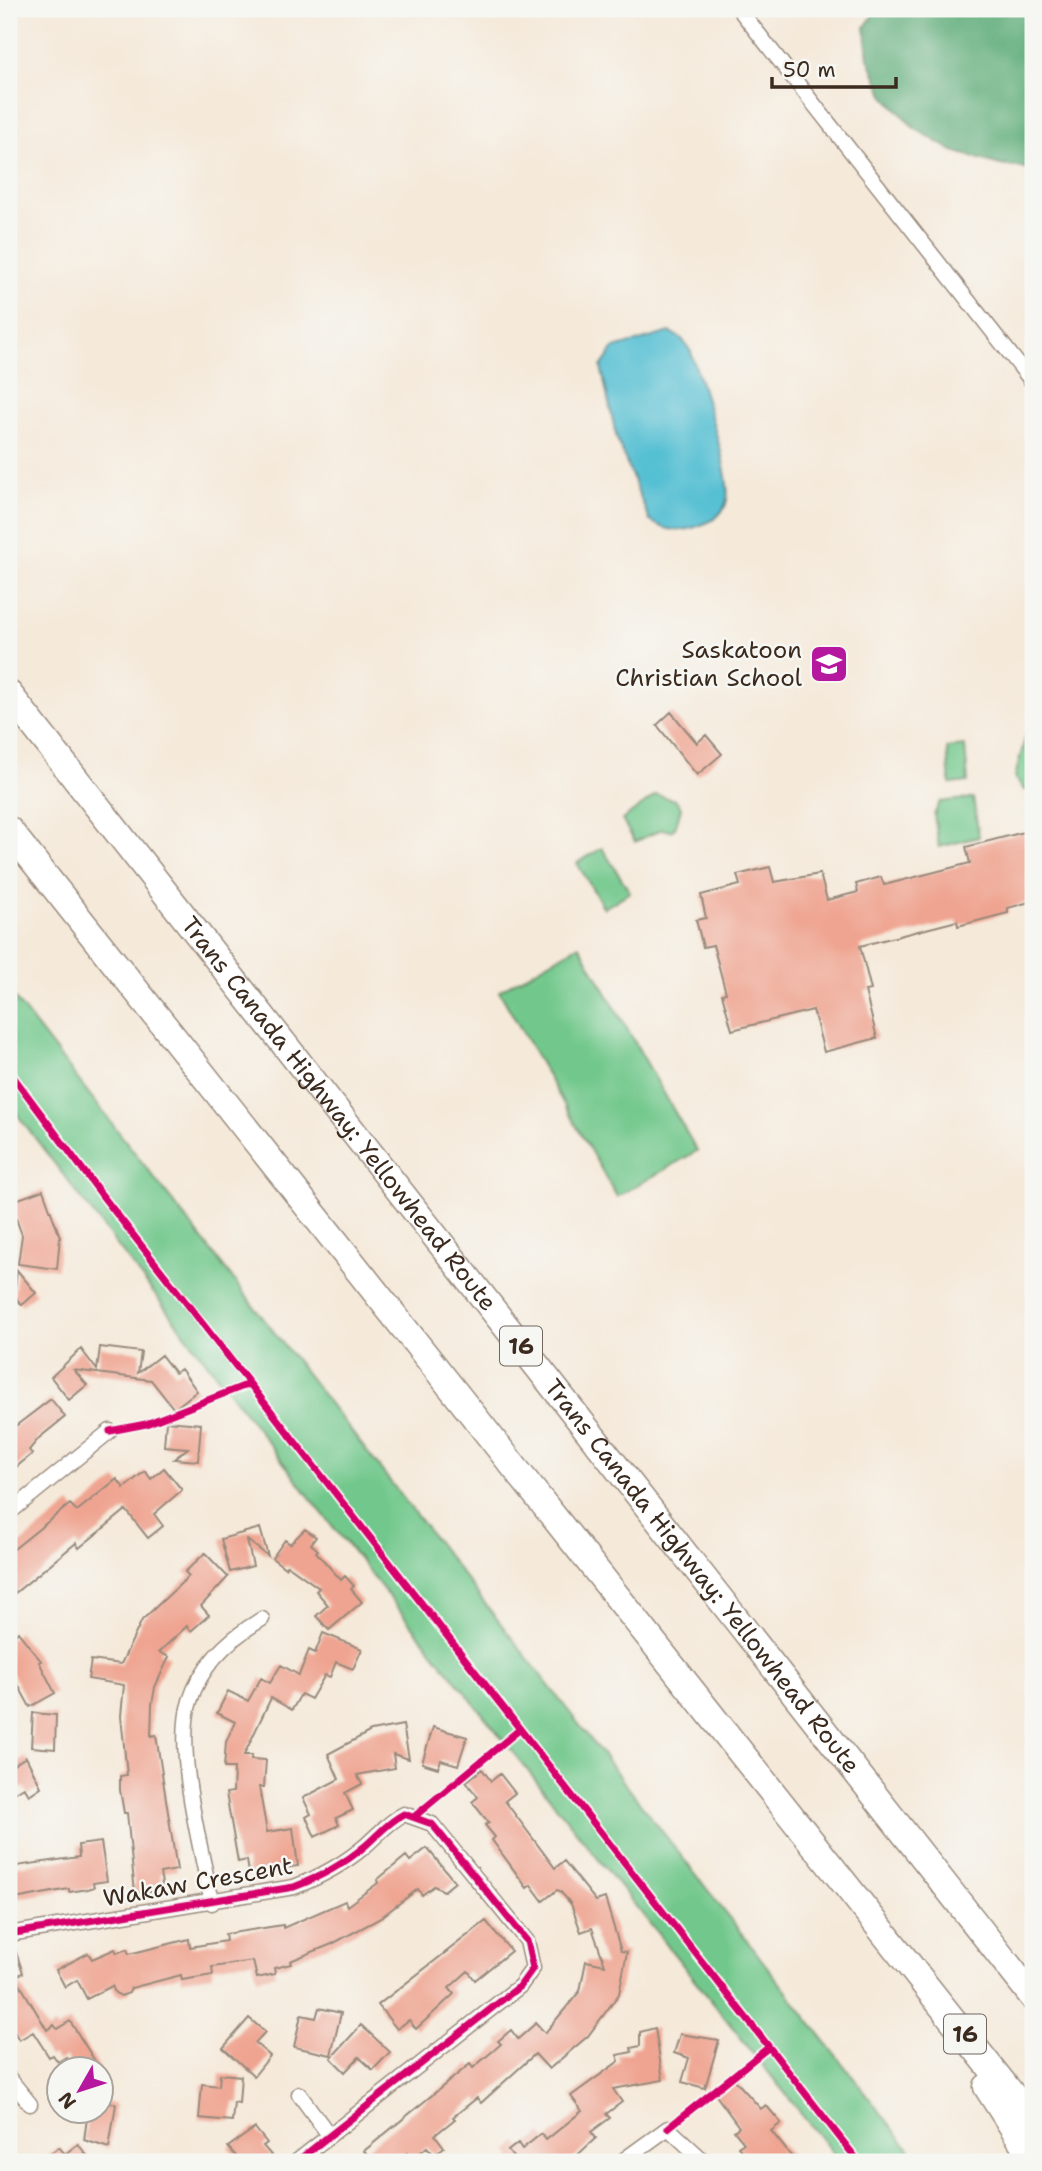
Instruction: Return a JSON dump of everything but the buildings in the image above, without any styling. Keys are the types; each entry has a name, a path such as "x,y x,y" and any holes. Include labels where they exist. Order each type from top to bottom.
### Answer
{"highway":[{"name":"Trans Canada Highway: Yellowhead Route","path":"9,694 1033,1997"},
{"name":"16","path":"9,830 1033,2121"},
{"path":"949,1891 1033,1981"},
{"path":"897,1947 1033,2159"}],"street":[{"path":"739,9 1033,383"},
{"path":"9,1513 110,1431"},
{"path":"212,1903 192,1799 184,1728 190,1701 214,1658 237,1634 262,1619"},
{"name":"Wakaw Crescent","path":"9,1934 280,1891 323,1876 365,1846 390,1821 404,1814 432,1824 527,1941 533,1968 520,1986 296,2162"},
{"path":"9,2078 30,2104"},
{"path":"299,2094 329,2135"},
{"path":"621,2162 668,2128 705,2162"}],"green space":[{"path":"877,9 1033,9 1033,169 1000,165 953,151 914,128 884,95 868,58 865,27"},
{"path":"1033,708 1033,790 1024,790 1015,777"},
{"path":"965,746 968,782 950,784 947,748"},
{"path":"656,795 676,800 681,808 675,828 670,831 662,829 635,842 622,820"},
{"path":"973,798 979,837 939,847 934,815 940,802"},
{"path":"602,848 630,892 604,908 577,863"},
{"path":"579,945 697,1151 617,1197 499,991"},
{"path":"9,991 919,2162 840,2162 315,1504 9,1104"}],"water":[{"path":"670,332 682,339 691,352 720,449 727,487 726,505 717,516 694,528 681,530 669,529 650,521 617,439 601,367 614,348"}],"cycle path":[{"path":"9,1071 101,1194 859,2162"},
{"path":"110,1431 146,1424 249,1384"},
{"path":"415,1816 519,1730"},
{"path":"9,1934 294,1887 349,1859 388,1824 404,1814 432,1824 527,1941 533,1968 520,1986 296,2162"},
{"path":"668,2128 769,2047"}],"place":[{"name":"Saskatoon Christian School","path":"829,664"}]}
